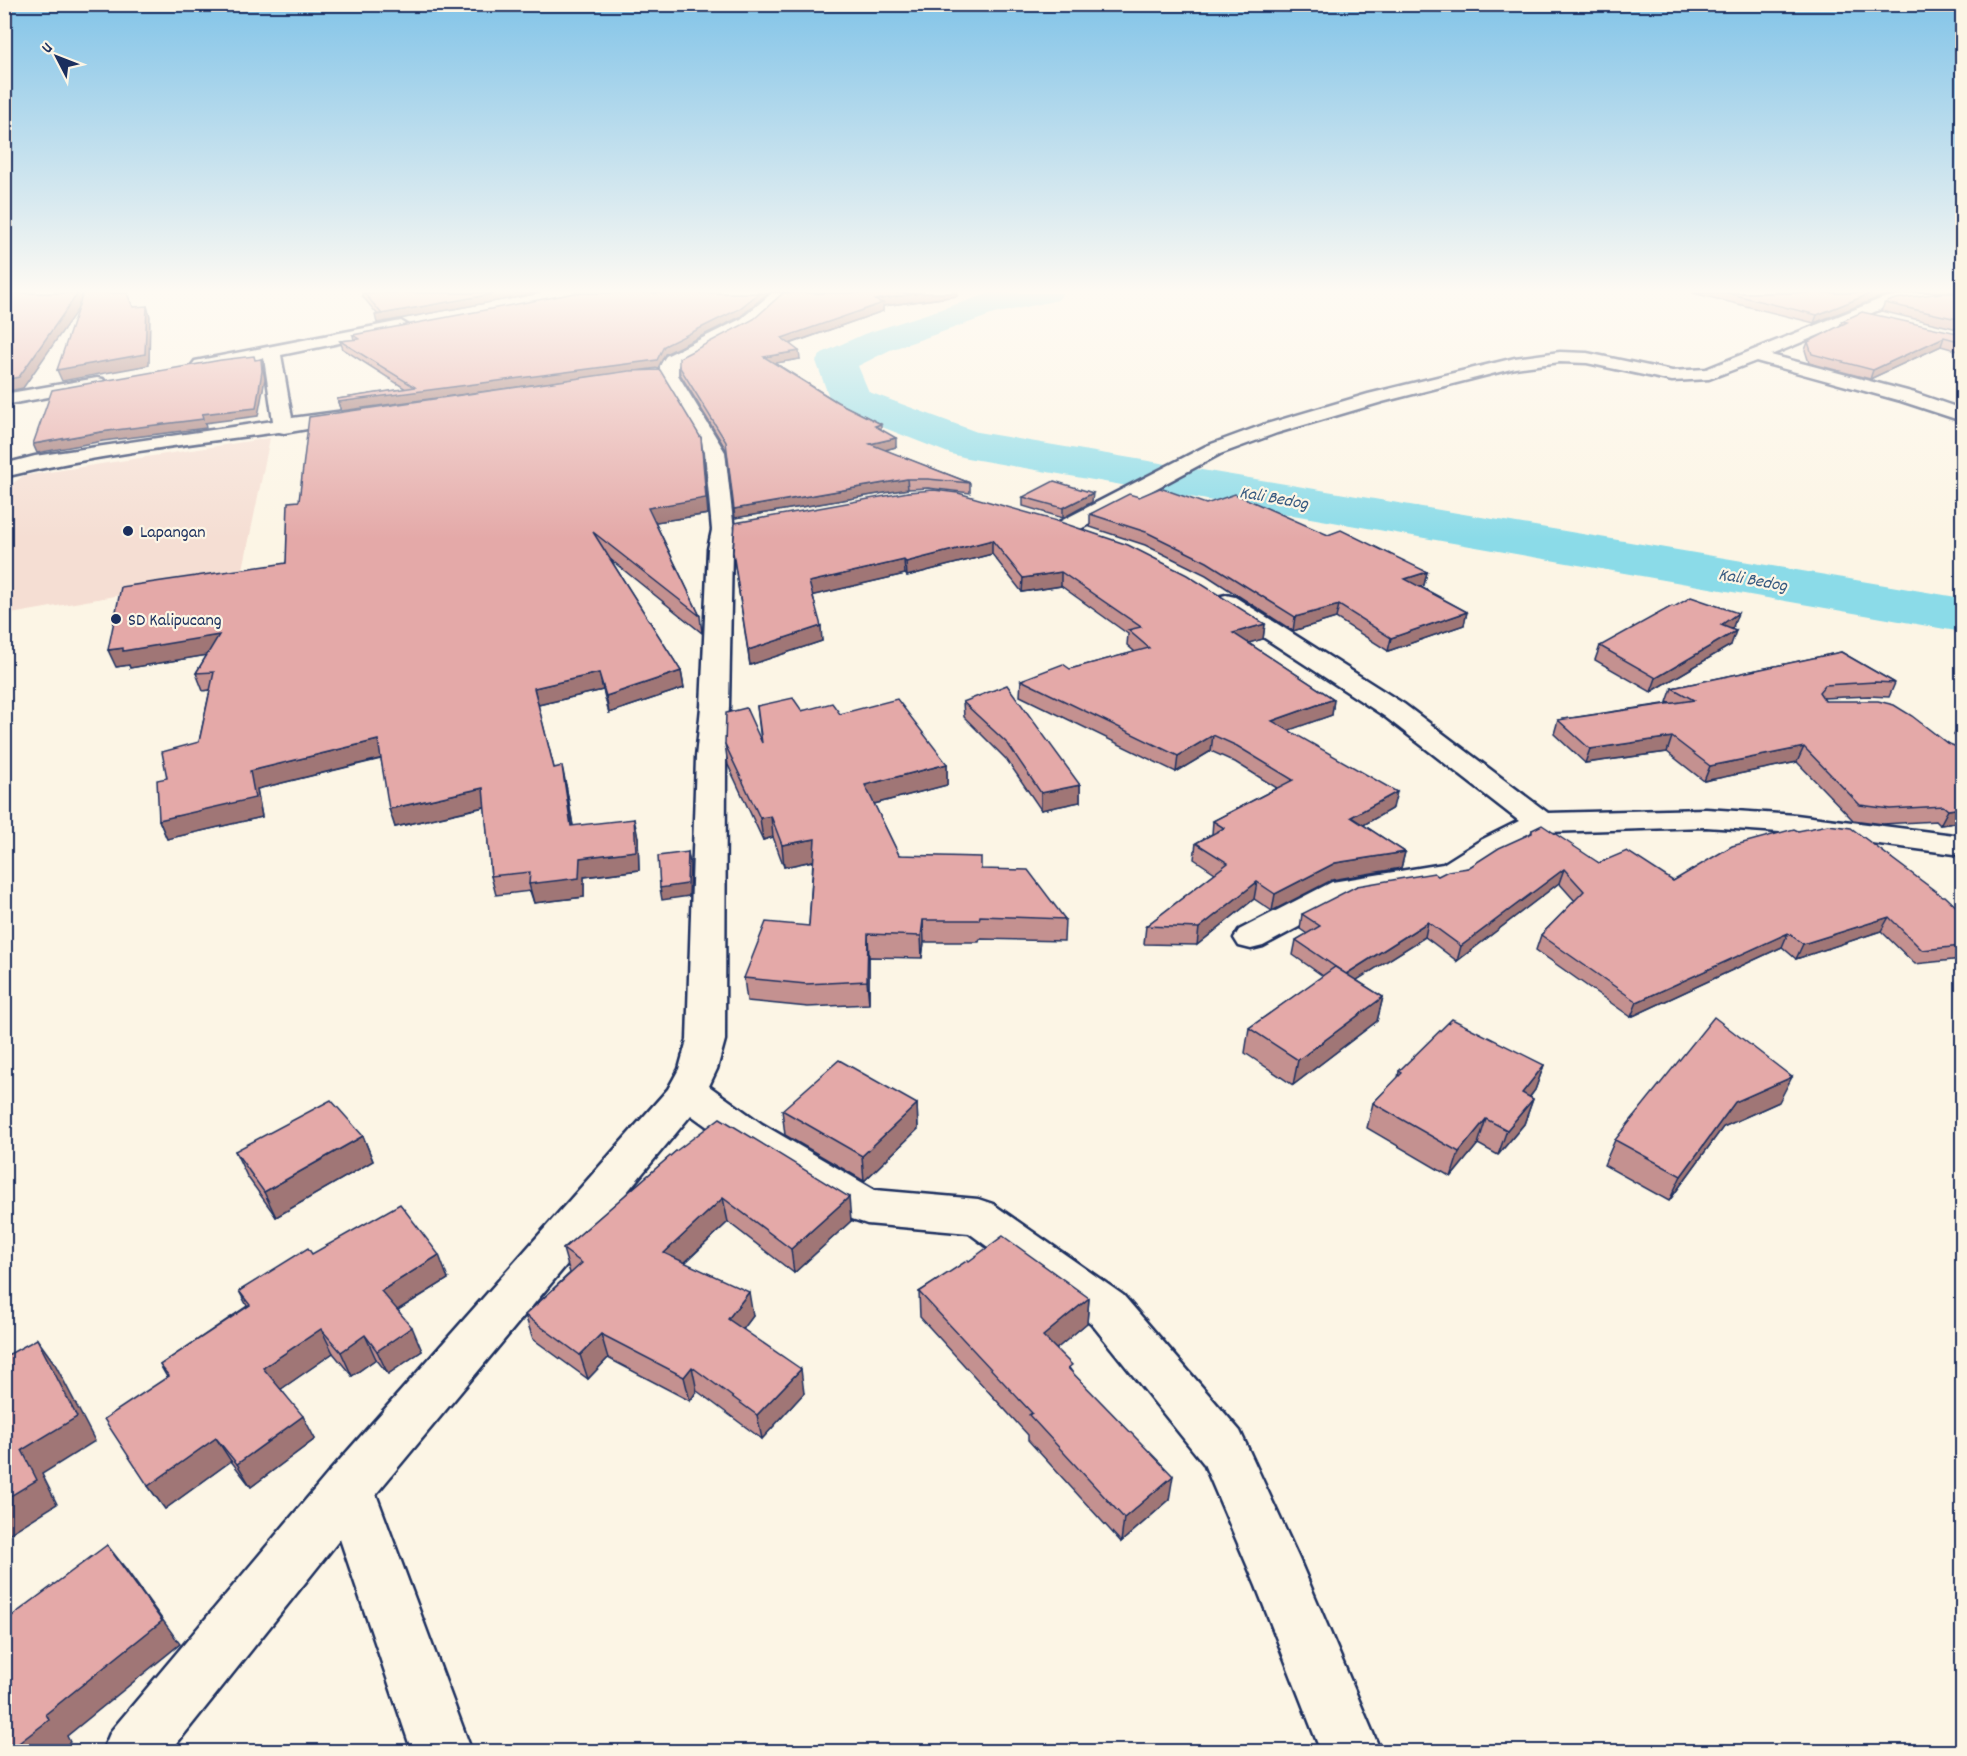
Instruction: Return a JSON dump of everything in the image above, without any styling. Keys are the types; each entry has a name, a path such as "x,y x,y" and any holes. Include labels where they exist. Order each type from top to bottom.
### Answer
{"street":[{"path":"276,375 284,427"},
{"path":"132,1752 348,1488 687,1091 698,1069 706,1040 711,757 715,707 720,549 735,528 715,452 664,375"},
{"path":"1096,538 1055,525 1147,485 1213,450 1270,429 1375,398 1472,375"},
{"path":"1667,375 1682,377 1700,375"},
{"path":"1826,375 1908,397 1962,415"},
{"path":"4,400 115,380"},
{"path":"4,471 34,462 147,444 284,427 372,413"},
{"path":"1205,587 1394,710 1541,823"},
{"path":"1251,938 1344,889 1452,873 1492,847 1541,823 1706,818 1796,824 1962,846"},
{"path":"687,1091 748,1135 867,1207 978,1216 1107,1309 1222,1448 1280,1578 1351,1752"},
{"path":"348,1488 442,1752"}],"shaded area":[{"name":"Lapangan","path":"270,438 242,574 5,615 5,489 23,476"}],"building":[{"path":"4,375 20,375 19,377 4,380"},
{"path":"137,375 261,375 256,408 202,414 203,419 100,432 33,444 52,390"},
{"path":"395,375 543,375 338,402 337,399 415,387"},
{"path":"602,375 663,375 701,438 706,498 648,508 700,616 593,532 681,671 606,696 599,673 534,688 554,768 562,766 571,826 634,819 636,851 580,858 579,878 529,884 530,872 491,876 483,788 389,809 378,740 250,771 255,798 159,820 157,780 167,778 162,752 199,742 214,672 196,673 219,635 123,651 123,648 108,650 121,587 286,563 288,502 299,501 309,417"},
{"path":"685,375 793,375 837,402 881,424 875,426 896,438 870,444 970,483 907,479 734,509 726,442"},
{"path":"1054,481 1093,493 1063,508 1023,497"},
{"path":"1160,488 1206,504 1235,494 1328,535 1341,530 1427,572 1405,579 1467,612 1391,638 1339,605 1295,617 1207,562 1146,532 1090,514 1129,494 1139,497"},
{"path":"934,490 958,493 1057,521 1128,545 1187,575 1265,624 1233,633 1334,699 1272,721 1397,792 1351,817 1405,852 1335,863 1275,894 1257,882 1199,928 1146,926 1228,863 1196,843 1224,828 1213,821 1293,780 1237,746 1213,735 1178,756 1021,680 1063,664 1070,669 1149,648 1128,630 1141,627 1061,572 1023,578 992,540 906,562 904,560 809,582 821,626 748,650 733,552 735,523 908,492"},
{"path":"1691,597 1738,613 1721,625 1736,631 1656,678 1600,646 1672,606"},
{"path":"1841,652 1895,683 1825,685 1819,692 1825,701 1878,701 1894,705 1947,743 1962,749 1962,808 1948,810 1943,806 1890,809 1860,805 1804,747 1710,766 1672,737 1590,749 1558,720 1694,700 1672,688"},
{"path":"1007,685 1080,785 1041,793 1008,744 963,702"},
{"path":"793,698 802,711 832,703 840,714 897,699 947,764 865,785 899,855 981,857 981,869 1028,870 1065,919 980,916 979,920 923,920 921,936 868,934 867,981 806,984 744,978 766,922 809,926 815,839 782,845 771,816 760,818 725,744 726,713 746,708 762,743 757,706"},
{"path":"1542,825 1599,863 1627,851 1673,881 1732,846 1794,829 1798,831 1828,825 1851,828 1945,896 1962,912 1962,946 1922,950 1889,917 1803,944 1788,933 1637,1002 1541,935 1584,891 1564,869 1461,946 1428,922 1346,974 1296,940 1320,926 1302,914 1357,886 1434,873 1438,876 1448,871 1468,868 1499,848 1532,833 1532,830"},
{"path":"688,852 687,884 660,888 658,856"},
{"path":"1335,967 1383,997 1298,1060 1249,1028"},
{"path":"1714,1017 1792,1077 1735,1102 1681,1176 1615,1140"},
{"path":"1452,1019 1544,1065 1522,1093 1533,1099 1507,1130 1486,1119 1459,1152 1373,1103 1402,1073 1399,1071"},
{"path":"839,1060 917,1104 862,1156 782,1110"},
{"path":"331,1100 363,1136 264,1192 235,1151"},
{"path":"720,1118 849,1197 791,1249 723,1198 664,1253 749,1292 728,1319 801,1369 757,1415 692,1367 684,1377 601,1334 580,1355 525,1315 582,1263 563,1249 676,1151"},
{"path":"400,1204 439,1255 381,1291 412,1327 377,1351 365,1335 341,1352 321,1329 263,1368 303,1416 237,1464 216,1438 148,1486 104,1419 169,1376 160,1365 250,1305 239,1291 308,1248 312,1254"},
{"path":"1003,1236 1089,1298 1043,1336 1072,1365 1068,1368 1173,1476 1124,1518 1029,1415 1032,1413 919,1292 969,1261"},
{"path":"37,1339 77,1417 22,1450 37,1480 4,1500 4,1357"},
{"path":"107,1545 162,1621 46,1714 49,1720 4,1752 4,1622"}],"waterway":[{"name":"Kali Bedog","path":"841,375 851,400 967,444 1962,615"}],"place":[{"name":"Lapangan","path":"128,531"},
{"name":"SD Kalipucang","path":"116,619"}]}
